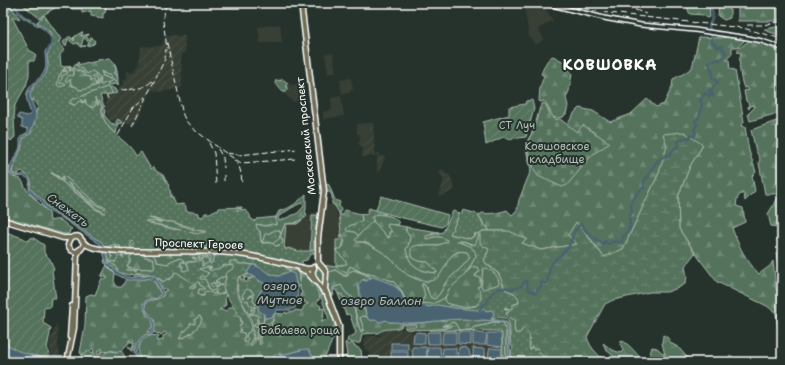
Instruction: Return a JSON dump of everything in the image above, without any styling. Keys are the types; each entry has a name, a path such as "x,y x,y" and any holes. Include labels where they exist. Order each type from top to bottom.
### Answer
{"main road":[{"name":"Московский проспект","path":"301,3 324,190 316,236 316,263 314,267"},
{"path":"544,3 605,18 637,24 716,33 757,40 782,48"},
{"name":"Московский проспект","path":"320,214 317,249 318,262 321,266"},
{"name":"Проспект Героев","path":"3,221 62,238 71,238 74,236 78,237 89,246 121,253 209,253 250,257 306,271 314,280"},
{"name":"Проспект Героев","path":"3,221 65,241 68,244"},
{"path":"70,348 75,255 68,244 71,238"},
{"path":"66,362 74,328 77,255 84,243"},
{"path":"72,250 76,252 81,249 100,249"},
{"name":"Проспект Героев","path":"107,250 231,253 261,258 308,269 314,267"},
{"path":"338,352 337,326 322,287 314,280 312,273 314,267 321,266 326,273 325,289 339,326 338,362"},
{"path":"319,283 321,284 326,281"}],"shaded area":[{"path":"308,3 325,3 327,8 319,11 317,7 307,8"},
{"path":"526,3 544,7 553,20 538,29 544,39 536,45 529,36 524,5"},
{"path":"280,24 282,42 260,43 258,27"},
{"path":"165,35 185,36 185,53 181,54 182,88 160,92 152,90 135,124 111,121 106,113 106,95 119,93 119,86 123,85 123,80 127,79 127,72 135,71 139,65 141,47 161,46 165,39"},
{"path":"333,53 336,72 328,74 325,54"},
{"path":"283,78 290,85 299,84 299,88 302,88 303,97 300,101 293,102 274,84 276,79"},
{"path":"351,78 353,90 342,94 340,80"},
{"path":"341,96 344,116 323,119 323,112 332,110 331,98"},
{"path":"368,123 369,139 360,140 360,134 357,134 357,124"},
{"path":"368,123 373,123 375,156 362,157 362,148 358,143 360,140 369,139"},
{"path":"377,153 380,153 379,156 385,157 380,171 377,172"},
{"path":"443,169 446,175 448,174 451,178 455,190 439,196 444,179 439,173"},
{"path":"324,204 335,206 340,227 339,240 336,240 336,267 321,265 319,261"},
{"path":"318,212 314,253 284,252 286,224 296,224 312,213"},
{"path":"56,324 60,356 56,357 52,355 49,346"},
{"path":"386,329 404,329 413,332 420,330 499,332 502,334 503,362 370,362 370,352 364,349 365,336 380,336 380,332"}],"green space":[{"path":"3,3 9,3 20,19 12,17 29,50 36,54 34,61 29,61 29,75 26,86 15,105 15,137 11,141 3,133"},
{"path":"21,3 64,3 39,18"},
{"path":"65,3 107,3 105,13 103,13 103,18 91,16 91,11 82,13 82,9 72,9 70,6 67,7"},
{"path":"688,3 709,3 710,17 707,18 704,15 690,14 688,10"},
{"path":"719,3 730,3 730,18 724,20 718,16"},
{"path":"738,3 782,3 782,18 774,21 738,21"},
{"path":"44,15 61,39 59,41 64,50 60,55 61,66 65,67 64,68 70,67 69,71 73,69 76,64 81,69 94,71 103,83 108,83 112,80 103,76 101,71 110,75 115,81 117,80 114,73 107,73 105,69 110,71 116,67 118,84 107,85 115,89 117,93 111,94 111,90 107,87 71,100 72,105 81,101 81,99 84,103 85,99 90,107 93,108 96,103 94,98 98,102 99,101 102,106 102,112 106,124 133,150 136,156 141,152 151,169 154,167 156,171 163,175 169,186 168,188 171,195 169,197 172,196 176,205 183,204 186,207 186,211 199,213 199,216 203,217 205,213 210,213 215,210 218,211 219,208 242,207 237,209 237,211 246,211 251,219 255,221 257,219 276,217 276,225 259,224 262,243 273,243 276,246 280,245 283,240 280,236 285,224 295,223 306,216 306,213 307,216 297,224 286,224 284,248 286,248 286,250 288,248 298,251 313,251 314,253 309,256 307,260 302,261 302,264 304,265 299,265 300,281 295,271 277,276 261,270 256,265 230,262 230,266 221,267 211,271 208,269 211,268 207,267 201,269 209,272 204,279 207,282 208,288 215,289 219,285 213,287 210,284 214,281 214,284 215,281 226,275 224,293 218,295 216,293 200,296 198,294 199,289 204,288 201,287 199,282 193,289 190,287 190,281 179,274 163,282 162,280 147,273 135,273 150,275 134,276 132,274 129,275 117,272 114,266 109,262 113,261 115,263 118,256 116,249 117,245 115,244 113,257 109,261 102,242 47,207 30,188 31,181 22,171 19,172 18,175 13,174 12,168 13,169 22,146 21,148 22,141 32,132 31,129 35,125 34,120 38,105 33,99 33,101 30,99 29,94 34,86 46,74 48,63 47,55 53,43 50,32 37,22","holes":["73,69 83,72 84,76 89,77 91,82 94,81 96,85 79,90 77,87 72,86 71,79 68,80 74,76","96,77 99,79 99,83 96,85","51,173 64,181 62,177 64,176 100,206 92,203 67,182 96,209 101,211 95,209","150,218 194,228 191,230 193,231 172,229 150,223 162,222","157,239 177,242 183,247 188,246 189,240 211,248 217,243 228,250 215,255 212,263 210,262 211,255 206,257 197,255 199,257 196,258 190,257 191,259 196,260 195,262 186,262 189,268 185,271 182,269 184,266 180,266 181,262 185,262 180,258 169,262 168,264 157,262 154,255 155,248 157,247","135,251 143,256 152,258 154,263 153,269 133,268 136,270 128,270 132,268 127,266"]},
{"path":"782,26 782,36 764,30 765,29"},
{"path":"82,32 81,36 89,34 86,36 90,41 91,37 95,41 94,44 87,46 89,43 84,37 81,46 86,46 80,47 78,43 74,44 68,39 65,46 63,42 70,37 72,39 74,37 74,41 75,36"},
{"path":"699,37 729,37 744,39 738,47 732,47 732,54 726,60 729,60 730,69 735,70 744,122 741,126 745,127 749,151 756,172 752,176 755,191 745,201 744,194 740,194 737,199 736,206 743,208 745,222 732,228 743,252 759,274 770,266 773,261 776,289 782,296 782,333 778,328 776,313 767,306 717,282 679,229 678,197 690,166 703,145 667,146 659,173 623,249 604,257 590,238 578,244 541,250 521,243 527,239 506,231 489,231 488,227 484,226 478,215 507,210 512,215 517,210 519,200 531,170 525,145 536,126 541,105 549,112 551,117 567,125 579,108 593,111 610,122 631,114 647,99 656,107 664,104 672,87 673,79 692,68"},
{"path":"750,40 760,42 782,53 782,112 750,121 748,114 755,107 754,105 750,106 749,109 748,108 749,104 746,101 744,91 749,90 747,87 744,88 740,65 741,53 737,52 738,49"},
{"path":"553,56 564,62 572,74 569,91 566,98 568,106 566,114 563,117 557,118 553,117 546,103 539,101 540,87 544,76 541,74 547,61"},
{"path":"110,58 115,65 116,71 113,73 116,75 117,83 111,78 110,75 107,75 101,71 103,76 112,81 100,85 101,78 97,74 92,71 87,74 76,64 78,62 78,65"},
{"path":"70,65 72,69 74,68 77,71 85,73 84,76 90,77 91,81 94,80 96,85 97,80 92,76 95,74 99,79 98,85 79,90 77,87 71,85 71,79 67,82 65,81 69,75 74,75 74,70 69,71 71,69 70,67 67,68 65,72 67,71 68,73 62,76 60,81 60,84 63,83 66,85 60,87 57,85 59,76 64,69 64,72 65,67"},
{"path":"282,79 288,83 286,85 288,90 285,92 283,92 275,83 276,80 281,81"},
{"path":"107,87 112,92 111,94 107,95 108,99 106,95 100,95 105,107 102,108 99,101 98,105 95,98 96,105 93,108 86,104 85,99 84,103 81,99 83,103 79,101 75,105 69,103 71,100"},
{"name":"СТ Луч","path":"532,100 534,109 526,137 511,139 503,137 486,145 483,122 509,115 509,107 525,104 526,101"},
{"name":"Ковшовское кладбище","path":"543,103 546,105 554,119 560,119 577,132 583,125 610,143 593,154 567,185 562,187 538,176 532,165 526,145 534,129 540,107"},
{"path":"102,108 105,110 104,115 112,124 113,123 116,126 118,119 123,123 117,124 119,127 117,128 116,134 105,122 102,114"},
{"path":"782,119 782,279 781,266 778,264 776,254 781,245 777,239 777,227 771,226 768,214 780,194 765,194 759,163 760,159 756,151 751,130"},
{"path":"684,132 703,145 690,166 678,197 679,229 695,253 685,266 687,277 685,284 667,292 650,292 613,300 605,304 587,337 590,345 596,352 607,361 611,362 550,362 548,358 542,356 537,348 534,350 532,346 530,350 528,333 523,328 520,333 515,333 515,321 506,313 510,311 504,308 512,309 512,305 519,303 519,299 514,293 505,289 499,274 484,261 489,249 480,244 480,233 483,231 509,231 527,239 522,243 541,250 577,244 568,235 576,222 604,257 623,249 659,173 667,146 663,134"},
{"path":"10,166 10,174 13,177 21,179 28,192 49,213 50,221 60,220 72,229 68,234 63,234 3,216 3,167"},
{"path":"51,172 64,181 62,177 64,176 94,202 106,207 105,209 92,203 67,182 84,199 105,213 95,209"},
{"path":"325,185 329,185 335,200 340,202 340,213 342,216 343,211 345,210 361,214 362,221 349,226 346,229 347,231 354,232 358,235 358,242 367,243 382,252 417,280 428,281 434,279 443,270 449,258 454,254 459,252 467,252 470,257 448,280 435,299 432,299 429,296 427,287 423,301 416,305 407,303 401,290 393,281 360,271 350,266 347,272 338,269 336,266 343,265 345,260 336,251 336,249 343,247 345,240 341,232 339,213 332,204 332,196 330,192 325,192"},
{"path":"306,194 305,211 307,216 295,223 285,224 280,236 283,241 282,244 275,246 273,243 281,233 275,231 269,233 262,242 260,231 257,229 256,224 265,226 272,224 276,225 276,217 279,211 290,207","holes":["302,203 304,206 298,213 279,221 278,217 290,209"]},
{"path":"381,196 448,215 446,223 442,227 377,211 376,209"},
{"path":"369,208 386,215 377,214 372,217 373,221 362,233 358,235 354,232 347,231 346,229 349,226 362,221 361,214 366,215"},
{"path":"463,210 478,214 484,226 488,227 489,231 483,231 480,233 483,246 489,249 485,259 486,264 499,274 505,289 518,297 519,303 514,304 513,309 511,310 505,308 510,311 509,313 515,323 522,329 524,328 547,354 542,362 512,362 511,351 513,348 510,338 510,327 506,319 491,319 494,314 492,310 486,311 483,308 479,313 474,310 437,305 429,307 421,305 413,307 405,302 402,293 398,288 390,284 370,278 368,275 355,270 348,273 346,276 335,270 327,272 322,265 336,267 345,272 350,266 360,271 393,281 401,290 407,303 427,303 446,296 445,299 450,305 469,307 477,305 480,301 480,292 477,287 481,279 475,276 478,273 472,267 468,270 476,256 463,243 459,243 457,241 463,241 472,245 476,233 470,239 449,234 457,220 458,214 462,213"},
{"path":"453,211 460,213 450,234 470,239 478,233 479,235 475,245 463,241 457,241 472,248 476,256 463,277 449,289 446,296 432,304 421,303 425,296 422,284 424,284 431,298 435,299 448,280 468,260 470,257 467,252 459,251 454,254 440,275 435,279 427,281 407,274 382,252 367,243 358,242 355,240 373,221 388,238 390,237 389,232 392,232 387,226 388,224 407,227 405,230 410,237 406,249 409,260 416,267 437,273 428,262 418,261 412,258 411,249 419,245 435,246 447,241 444,238 439,237 426,239 426,236 443,232"},
{"path":"377,214 392,217 399,223 398,225 387,225 392,233 389,233 390,238 382,232 375,223 372,217"},
{"path":"312,215 316,215 318,217 314,236 314,249 310,250"},
{"path":"149,218 172,222 206,232 201,232 198,234 145,221 162,222"},
{"path":"406,227 439,232 431,234 428,239 438,236 448,240 445,243 434,246 418,245 418,261 428,262 437,273 416,267 409,260 406,249 410,236 406,232"},
{"path":"279,230 281,233 279,239 272,244 270,242 262,243 265,234"},
{"path":"3,231 28,241 32,237 44,245 44,253 50,259 54,269 52,271 56,298 51,298 50,307 44,308 43,323 51,328 47,348 50,354 47,359 16,351 3,341"},
{"path":"341,234 344,242 341,249 336,249 336,240 340,240"},
{"path":"156,238 174,242 183,247 187,246 189,240 211,248 212,245 217,243 228,249 225,254 215,255 212,263 210,264 210,256 205,257 197,255 200,258 193,257 192,258 197,261 186,262 189,269 185,271 182,270 183,266 180,266 181,262 185,262 180,258 169,262 168,264 157,262 157,259 153,255 153,251 157,247"},
{"path":"132,241 134,243 131,249 135,251 134,249 136,248 143,256 152,258 154,260 155,267 154,269 133,268 137,270 126,270 132,268 127,266 133,252 128,255 122,255 124,253 119,245 125,253 130,250"},
{"path":"115,244 117,246 116,249 118,258 115,263 113,261 109,262 116,266 118,270 116,271 111,267 109,263 108,257 109,261 113,257 111,256 111,253 113,252 107,247"},
{"path":"336,251 347,264 338,265 336,267"},
{"path":"200,258 202,260 202,258 207,258 209,261 202,266 202,261 198,260"},
{"path":"230,261 236,261 239,264 252,265 247,273 249,274 239,277 237,282 238,296 248,315 253,331 250,329 250,332 247,333 246,336 248,339 245,343 243,338 245,337 244,333 239,332 241,330 239,325 242,324 241,319 223,287 226,278 225,274 235,267 232,265 230,266"},
{"path":"107,265 115,274 114,281 116,287 122,287 126,279 138,280 149,278 155,283 161,294 157,299 151,298 143,303 146,314 152,318 153,325 148,332 150,333 142,337 134,351 131,351 128,347 132,349 134,343 133,344 133,340 131,339 128,341 131,341 132,343 128,343 128,345 126,345 121,352 112,350 108,352 103,351 100,354 99,353 102,348 97,352 100,359 97,359 93,348 86,354 82,355 80,353 85,325 86,296 91,294 95,295 102,278 105,280 108,278 101,276"},
{"path":"224,265 235,266 224,277 221,277 215,281 217,282 214,284 214,282 210,284 213,287 218,282 219,285 222,285 215,287 216,290 211,291 205,279 200,279 201,276 205,277 209,273 199,269 207,267 212,268 208,269 211,271"},
{"path":"319,266 323,269 325,278 322,283 316,280 314,271 316,267"},
{"name":"Бабаева роща","path":"285,267 290,270 290,272 292,270 298,271 299,282 301,270 306,272 321,287 335,324 335,334 323,362 315,362 309,350 300,350 282,355 277,354 265,362 141,362 139,349 144,338 152,335 159,335 157,341 163,340 163,336 167,334 165,332 161,335 155,332 153,333 155,321 145,308 146,302 163,296 163,292 168,290 161,287 157,281 157,278 163,282 174,276 174,272 178,273 194,284 194,286 191,285 190,288 193,289 196,287 195,284 199,282 199,284 205,289 199,289 198,294 200,296 204,296 204,292 206,291 215,294 216,291 216,294 218,295 224,293 224,290 226,294 226,305 219,310 226,311 229,307 234,307 240,319 240,332 244,333 245,337 243,338 245,343 247,333 250,329 253,331 252,335 254,335 250,343 251,346 254,342 254,338 256,338 256,340 257,339 256,332 259,329 258,326 255,326 254,324 256,322 258,325 261,323 260,327 262,327 259,340 264,323 263,333 265,333 273,321 275,313 283,314 286,312 287,314 289,312 294,312 295,310 302,311 304,306 308,304 305,303 304,300 302,302 300,301 300,295 302,292 300,290 300,285 298,288 292,273 289,273 288,269","holes":["315,285 317,286 329,319 321,321 324,318 324,308 320,309 321,306 317,304 317,300 320,298","199,316 202,320 196,329 190,334 179,339 191,323 195,324 195,319"]},
{"path":"472,267 477,267 480,270 475,275 476,277 480,277 480,286 477,287 481,296 477,305 461,307 446,303 445,299 447,291"},
{"path":"486,268 495,274 499,284 484,289 481,287 483,269"},
{"path":"335,270 344,276 347,276 348,273 353,270 370,276 370,278 366,281 364,279 358,285 365,311 352,297 346,293 341,285 333,288 333,294 329,296 326,285 328,276 327,272"},
{"path":"249,274 252,276 250,279 253,277 265,284 258,296 257,305 253,301 254,296 248,298 253,295 252,291 246,290 242,296 246,300 249,300 251,306 256,307 253,313 250,314 256,314 258,317 256,320 260,320 257,322 263,323 262,328 260,327 260,324 254,324 255,326 259,326 259,330 256,332 257,340 254,338 254,342 251,346 250,343 254,336 252,335 253,327 238,292 237,284 239,277 241,276 242,280 244,277","holes":["245,277 250,279 248,279 248,282 244,282"]},
{"path":"341,285 365,311 366,316 360,318 363,326 362,332 360,331 354,306 348,304 336,290 332,290 333,288"},
{"path":"247,289 253,292 253,295 248,298 254,296 253,301 256,305 257,303 259,311 264,314 263,323 257,322 259,320 256,320 258,317 256,314 250,315 250,313 253,313 255,310 254,309 251,311 251,309 256,307 251,306 248,300 246,301 242,296"},
{"path":"332,290 334,295 329,296"},
{"path":"338,294 342,295 348,303 351,302 353,304 361,332 364,330 360,317 366,316 368,319 380,322 386,320 389,322 420,323 460,319 499,321 507,323 509,362 506,362 506,332 502,322 492,322 474,327 471,330 459,330 453,322 442,326 452,326 449,327 423,330 406,329 404,327 415,327 417,325 403,325 398,328 384,330 378,333 362,334 360,343 347,341 348,338 356,333 350,315 346,315"},
{"path":"273,315 273,321 269,323 272,323 270,330 263,333 268,323 264,324 260,335 260,341 262,342 260,345 258,339 264,320 265,318 272,317"},
{"path":"199,316 202,320 198,327 186,336 179,339 185,330"},
{"path":"451,322 455,323 458,328 462,330 471,330 474,327 492,322 502,322 506,332 506,362 503,362 502,334 500,331 430,330 439,328 445,329 449,325 442,326"},
{"path":"663,335 667,337 672,344 678,347 691,362 651,362 650,354 652,347 657,348 665,355 662,343"},
{"path":"621,340 647,362 621,362 606,350 603,343 612,350 621,353 623,350"},
{"path":"346,342 348,345 351,343 361,350 362,357 359,362 354,362 353,357 341,358 341,356 344,357 347,355"},
{"path":"89,351 92,352 99,362 75,362 83,354"},
{"path":"121,351 130,362 102,362 100,357 106,352"}],"water":[{"path":"19,11 29,19 44,27 51,36 53,43 47,55 48,66 46,74 30,90 30,97 36,118 30,134 25,135 23,138 21,148 11,172 14,176 23,174 27,175 31,180 30,188 42,199 47,207 102,242 108,257 108,263 114,269 127,277 138,278 150,275 156,277 163,292 161,297 158,298 161,294 155,280 152,278 127,280 116,274 107,265 101,245 62,218 46,210 40,200 34,197 29,191 30,181 26,177 22,176 13,177 9,172 20,148 21,136 28,132 28,129 22,127 22,120 18,118 18,115 20,114 27,116 31,114 26,96 27,92 45,70 45,51 50,48 51,41 45,30 21,16 17,12"},
{"name":"озеро Мутное","path":"252,265 277,276 288,272 294,274 298,293 295,308 290,310 277,310 272,317 265,318 264,314 259,311 258,302 259,296 265,284 247,273"},
{"name":"озеро Баллон","path":"372,277 392,285 400,291 404,301 413,307 421,305 429,307 437,305 478,310 479,313 483,308 486,311 492,310 494,314 491,319 504,320 507,323 499,321 475,321 464,319 407,323 389,322 386,320 380,322 369,320 358,285 362,280 367,281"},
{"path":"148,299 156,299 145,303 146,311 153,318 155,326 153,333 140,342 136,353 141,362 137,362 137,358 134,354 136,346 145,335 151,332 153,327 152,319 145,311 143,303"},
{"path":"507,323 509,327 511,362 509,362"},
{"path":"417,332 425,333 425,344 413,343 414,334"},
{"path":"428,332 440,332 440,344 428,344"},
{"path":"443,332 456,332 456,344 442,344"},
{"path":"458,332 471,332 471,345 458,344"},
{"path":"473,332 486,334 501,333 502,347 487,345 487,335 485,345 473,345"},
{"path":"3,341 16,350 54,362 15,362 3,355"},
{"path":"391,343 408,343 408,350 391,350"},
{"path":"413,347 426,347 427,357 428,347 440,347 441,358 443,348 456,348 456,359 413,359"},
{"path":"459,347 467,348 469,350 471,360 458,360"},
{"path":"473,348 485,349 485,359 473,359"},
{"path":"490,348 502,349 501,360 488,360"},
{"path":"305,349 309,350 315,362 284,362 285,361 283,360 279,362 268,362 275,357"},
{"path":"391,352 408,352 408,359 391,359"}],"waterway":[{"name":"Снежеть","path":"13,3 20,13"},
{"path":"481,314 479,312 482,306 487,303 488,299 496,290 504,288 518,288 526,281 528,289 536,293 542,282 545,284 547,282 549,269 556,259 569,246 574,233 581,224 591,236 603,245 605,241 608,244 616,241 622,242 623,237 630,228 629,217 632,212 631,203 638,192 644,188 644,181 648,178 656,163 662,157 670,155 679,145 678,142 685,137 689,138 691,135 694,137 696,133 694,130 697,124 695,121 699,118 702,104 700,101 705,93 709,96 713,96 709,90 712,91 713,87 718,82 712,78 713,74 709,63 711,61 722,59 726,53 721,46 717,48 715,44 712,43 712,34 709,27 713,15 710,3"},
{"name":"Снежеть","path":"47,51 52,43 51,38"}],"railway":[{"path":"166,3 163,21 167,48"},
{"path":"558,3 600,12 743,28 782,39"},
{"path":"618,3 646,14"},
{"path":"747,25 763,25 782,21"},
{"path":"167,43 183,115 192,128 241,163 296,159"},
{"path":"132,126 165,59 166,49"},
{"path":"121,90 146,86 153,80"},
{"path":"118,135 133,108 145,97"},
{"path":"209,143 214,153 216,185"},
{"path":"218,149 223,158 224,168"},
{"path":"227,153 239,155 297,149"},
{"path":"234,160 241,173 242,183"},
{"path":"224,175 224,184"}],"district":[{"name":"КОВШОВКА","path":"610,65"}]}
